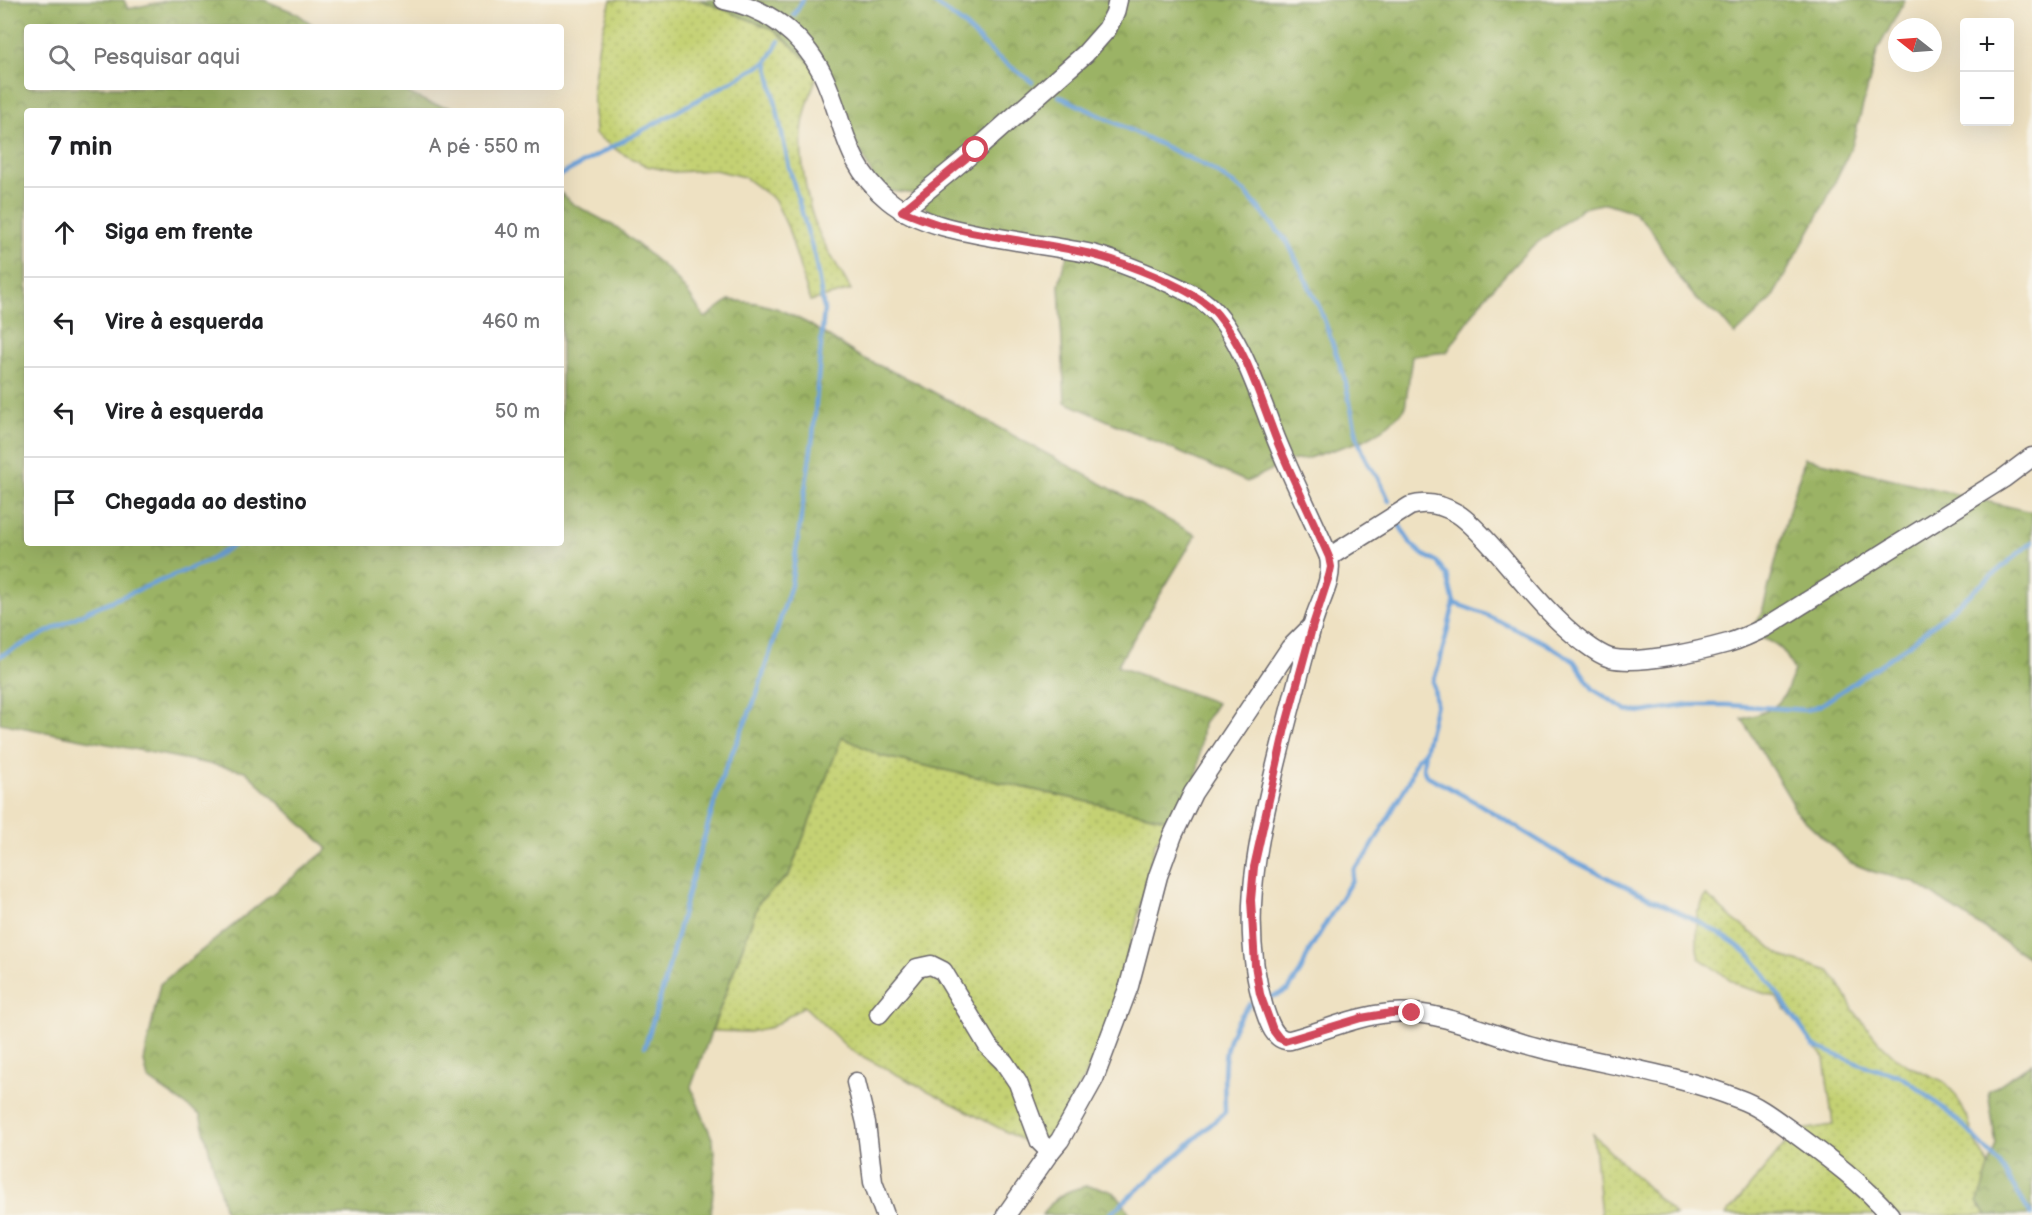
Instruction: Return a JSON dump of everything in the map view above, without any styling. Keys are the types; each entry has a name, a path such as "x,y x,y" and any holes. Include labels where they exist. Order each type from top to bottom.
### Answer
{"street":[{"path":"724,0 765,13 783,24 795,36 816,62 850,152 861,173 902,211 939,225 1093,254 1155,277 1204,302 1217,314 1255,381 1277,442 1329,557 1331,567 1313,625 1267,800 1254,867 1251,900 1255,965 1260,994 1268,1018 1279,1038 1285,1041 1290,1040 1361,1018 1391,1013 1412,1013 1456,1022 1535,1047 1687,1082 1742,1100 1766,1112 1848,1174 1890,1215"},
{"path":"902,211 976,150 1085,54 1107,29 1115,13 1118,0"},
{"path":"1329,557 1410,506 1429,503 1448,509 1459,515 1484,537 1552,614 1597,653 1610,658 1645,659 1729,643 1766,627 2004,478 2032,457"},
{"path":"1006,1215 1066,1130 1094,1079 1129,986 1158,876 1173,835 1193,793 1290,648 1313,625"},
{"path":"879,1014 916,968 931,965 943,971 988,1046 1004,1062 1018,1083 1040,1142 1050,1152"},
{"path":"856,1082 866,1123 873,1182 885,1215"}],"green space":[{"path":"0,0 124,0 128,9 170,0 264,0 296,13 312,24 24,24 24,90 402,90 429,103 452,108 24,108 24,546 564,546 564,196 573,204 618,228 670,272 705,318 729,300 757,303 779,309 809,324 860,357 913,381 1196,535 1117,666 1217,703 1203,724 1197,778 1170,820 881,756 842,737 789,875 759,902 691,1087 713,1141 715,1166 711,1215 226,1215 200,1115 148,1079 144,1061 160,984 328,849 245,771 0,723"},
{"path":"611,0 700,0 775,30 819,71 803,124 802,150 805,180 819,233 851,290 810,301 788,228 775,200 744,177 715,170 674,172 647,166 621,153 595,134 593,86 599,42"},
{"path":"700,0 1905,0 1895,18 1888,18 1888,31 1878,49 1852,146 1822,209 1771,300 1735,335 1721,318 1697,300 1677,275 1650,228 1634,212 1606,203 1583,208 1528,250 1483,299 1447,352 1412,356 1405,409 1382,430 1364,440 1305,459 1289,461 1247,482 1065,402 1059,285 1064,263 1074,246 943,223 924,206 926,195 880,190 819,71 775,30"},
{"path":"1805,458 2032,512 2032,960 1914,882 1874,872 1849,862 1794,810 1792,802 1742,719 1771,709 1777,704 1786,692 1794,671 1778,646 1750,635 1762,612"},
{"path":"842,736 881,756 1170,820 1155,843 1135,928 1109,1021 1086,1075 1043,1151 850,1050 804,1006 772,1027 749,1032 712,1031 759,902 789,875"},
{"path":"1706,895 1733,919 1784,957 1829,971 1838,982 1854,1011 1879,1042 1909,1066 1943,1081 1955,1094 1968,1119 1975,1142 1990,1167 1978,1202 1987,1215 1726,1215 1796,1131 1833,1125 1824,1058 1776,997 1740,986 1699,958 1697,914"},
{"path":"2032,1063 2032,1215 1987,1215 1978,1202 1996,1144 1988,1092"},
{"path":"1593,1134 1675,1215 1601,1215"},
{"path":"1086,1186 1102,1188 1118,1196 1130,1215 1043,1215 1061,1195"}],"waterway":[{"path":"794,15 803,0"},
{"path":"930,0 963,24 996,56 1032,82"},
{"path":"564,173 767,62 779,41"},
{"path":"645,1046 723,774 756,697 791,585 813,436 824,310 815,258 789,167 767,62"},
{"path":"1059,96 1210,168 1245,192 1288,243 1321,311 1344,376 1358,440 1367,462 1380,481 1389,501"},
{"path":"1398,523 1411,544 1422,554 1437,562 1447,575 1454,603 1433,681 1436,703 1425,751 1423,768 1426,775 1479,804 1567,858 1705,925 1733,942 1752,957 1814,1046 1864,1066 1898,1075 1910,1082 1959,1121 2000,1164 2031,1215"},
{"path":"1454,603 1484,614 1545,643 1574,661 1593,689 1628,711 1643,712 1689,705 1806,710 1821,705 1910,644 2032,542"},
{"path":"0,656 92,609 208,561 232,546"},
{"path":"1267,998 1288,990 1301,971 1309,951 1352,880 1354,869 1367,855 1409,781 1416,760 1425,751"},
{"path":"1109,1215 1225,1112 1224,1068 1228,1042 1233,1029 1250,1004"}],"route":[{"path":"976,150 902,211 939,225 1093,254 1134,268 1176,286 1204,302 1217,314 1237,345 1255,381 1277,442 1329,557 1331,567 1285,728 1267,800 1254,867 1251,900 1255,965 1260,994 1273,1030 1279,1038 1285,1041 1361,1018 1391,1013 1412,1013"}]}
